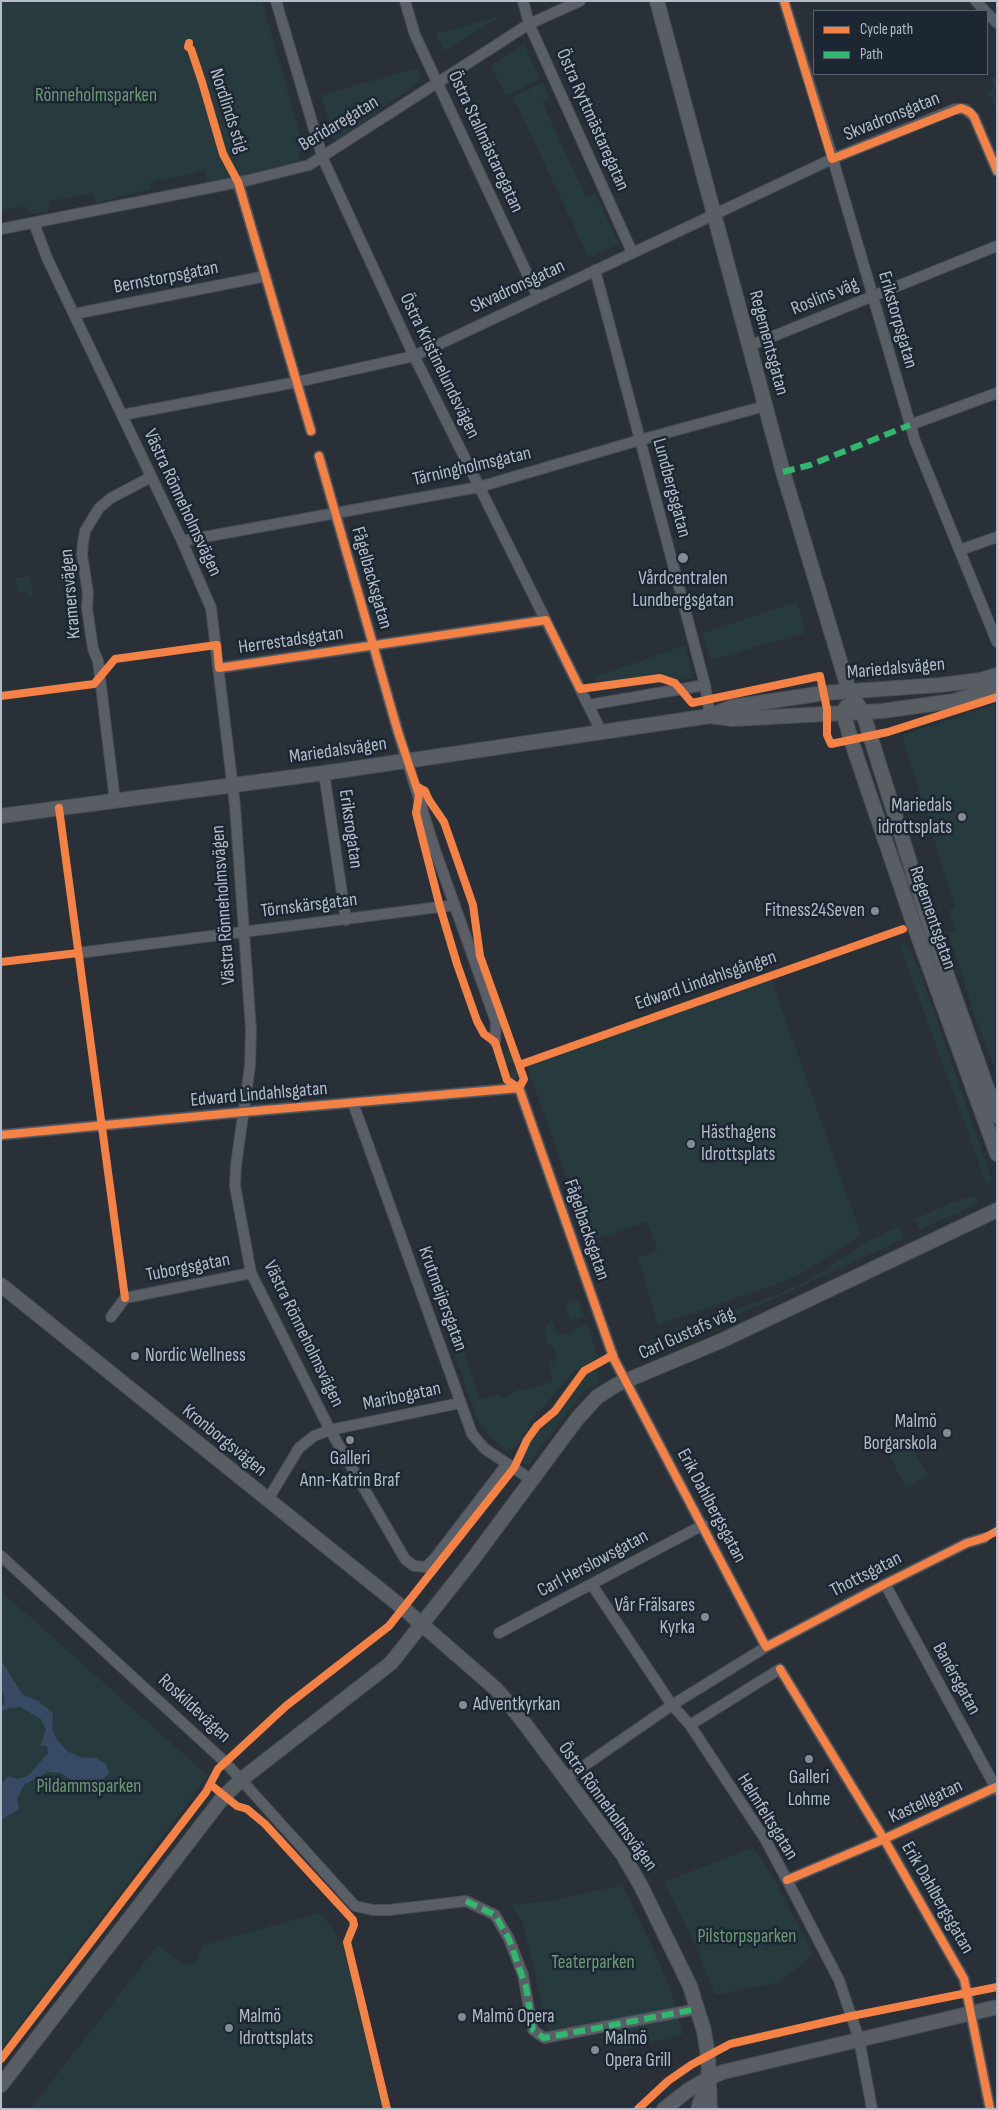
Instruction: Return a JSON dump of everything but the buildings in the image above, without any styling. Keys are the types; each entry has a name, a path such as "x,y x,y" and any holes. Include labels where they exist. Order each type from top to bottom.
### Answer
{"street":[{"name":"Östra Kristinelundsvägen","path":"276,1 323,159 414,356 602,733"},
{"name":"Östra Stallmästaregatan","path":"405,1 415,36 538,296"},
{"name":"Östra Ryttmästaregatan","path":"523,1 529,24 632,252"},
{"name":"Beridaregatan","path":"1,229 34,224 309,166 323,159 529,24 580,1"},
{"name":"Regementsgatan","path":"657,1 765,406 849,692 863,713 930,927 997,1116"},
{"name":"Erikstorpsgatan","path":"784,1 910,425 997,642"},
{"path":"988,14 997,23"},
{"name":"Skvadronsgatan","path":"122,415 297,382 414,356 832,158 955,109 965,109 974,117 997,171"},
{"path":"238,182 311,432"},
{"name":"Västra Rönneholmsvägen","path":"34,224 40,243 182,541 211,608 232,785 251,1049 235,1186 251,1273 330,1430 405,1559 414,1566 426,1567 507,1464"},
{"name":"Roslins väg","path":"749,346 997,246"},
{"name":"Lundbergsgatan","path":"595,270 705,685 710,716"},
{"name":"Bernstorpsgatan","path":"74,314 266,276"},
{"path":"910,425 997,393"},
{"name":"Tärningholmsgatan","path":"182,541 479,487 765,406"},
{"name":"Fågelbacksgatan","path":"319,456 435,850 496,1022 495,1042"},
{"name":"Kramersvägen","path":"115,801 98,661 93,649 87,608 88,593 82,555 83,543 85,531 99,508 111,498 152,477"},
{"path":"960,550 997,537"},
{"name":"Herrestadsgatan","path":"219,668 546,620"},
{"name":"Mariedalsvägen","path":"1,816 324,773 602,733 710,716 732,707 824,693 940,685 981,680 997,675"},
{"path":"588,705 705,685"},
{"name":"Mariedalsvägen","path":"710,716 733,718 844,715 954,701 997,688"},
{"name":"Regementsgatan","path":"849,692 844,715 851,740 997,1154"},
{"name":"Eriksrogatan","path":"324,773 346,920"},
{"name":"Törnskärsgatan","path":"78,953 455,905"},
{"name":"Fågelbacksgatan","path":"519,1088 609,1346 626,1381"},
{"name":"Edward Lindahlsgatan","path":"1,1135 519,1088"},
{"name":"Krutmeijersgatan","path":"354,1103 472,1434 485,1449 532,1480"},
{"name":"Carl Gustafs väg","path":"1,2085 224,1796 242,1779 391,1663 577,1420 604,1391 723,1340 997,1210"},
{"name":"Tuborgsgatan","path":"111,1317 125,1298 251,1273"},
{"name":"Kronborgsvägen","path":"1,1285 402,1608 421,1626"},
{"name":"Erik Dahlbergsgatan","path":"626,1381 766,1647"},
{"name":"Maribogatan","path":"267,1500 299,1448 314,1436 330,1430 460,1403"},
{"name":"Carl Herslowsgatan","path":"499,1632 592,1585 703,1525"},
{"name":"Thottsgatan","path":"565,1779 672,1705 766,1647 967,1543 984,1538"},
{"name":"Roskildevägen","path":"1,1556 242,1779 355,1906 374,1910 389,1910 466,1901 495,1915 509,1939 524,1981 533,2030 544,2038 697,2009"},
{"name":"Banérsgatan","path":"885,1584 996,1788"},
{"name":"Helmfeltsgatan","path":"592,1585 672,1705 690,1726 765,1839 787,1880 839,1980 859,2039 872,2109"},
{"name":"Östra Rönneholmsvägen","path":"421,1626 496,1690 519,1716 622,1855 641,1886 690,1986 704,2031 708,2056 710,2109"},
{"name":"Erik Dahlbergsgatan","path":"690,1726 780,1669 884,1839 964,1979 990,2109"},
{"name":"Kastellgatan","path":"787,1880 884,1839 996,1788"},
{"path":"664,2109 678,2097 709,2078 735,2069 997,2007"},
{"name":"Östra Rönneholmsvägen","path":"698,2109 709,2078"}],"green space":[{"name":"Rönneholmsparken","path":"1,1 262,1 305,151 298,152 300,160 240,176 207,182 205,171 150,182 150,189 96,203 94,193 50,201 47,213 30,214 26,206 1,211"},
{"path":"503,15 444,51 436,34"},
{"path":"524,44 540,79 506,96 491,66"},
{"path":"417,68 421,80 340,139 334,139 321,95"},
{"path":"997,73 997,113 993,110 995,106 987,92 994,89 992,79"},
{"path":"543,82 550,98 542,102 586,197 595,193 619,244 589,258 513,97"},
{"path":"30,576 33,595 28,596 27,591 18,593 16,578"},
{"path":"797,602 806,633 710,660 703,633"},
{"path":"685,645 694,678 602,690 595,677"},
{"name":"Mariedals idrottsplats","path":"997,704 997,1074 975,1017 949,933 956,930 949,910 955,908 902,735"},
{"path":"907,944 920,972 992,1180 990,1183 986,1183 900,946"},
{"name":"Hästhagens Idrottsplats","path":"771,978 861,1235 801,1274 658,1325 638,1258 658,1250 647,1222 589,1242 527,1066"},
{"path":"510,1048 516,1062 504,1066 501,1057"},
{"path":"519,1067 522,1079 509,1079 506,1072"},
{"path":"974,1196 979,1202 920,1231 915,1219 953,1202"},
{"path":"899,1226 903,1239 743,1312 646,1359 640,1345 672,1331 777,1295 806,1281 863,1244"},
{"path":"578,1300 584,1317 570,1320 566,1307 569,1303"},
{"path":"551,1319 556,1332 560,1335 587,1324 598,1357 571,1374 528,1425 530,1427 511,1451 508,1449 507,1451 485,1432 476,1416 452,1346 461,1343 480,1400 500,1394 501,1398 505,1397 520,1389 524,1390 553,1379 547,1359 550,1358 554,1362 557,1357 554,1348 548,1344 544,1332"},
{"path":"599,1364 598,1382 584,1391 527,1465 522,1462 534,1435 556,1412 582,1377"},
{"path":"578,1375 552,1411 540,1422 566,1387"},
{"path":"905,1435 928,1476 906,1488 884,1446"},
{"name":"Pildammsparken","path":"1,1591 208,1776 1,2050"},
{"name":"Pilstorpsparken","path":"754,1847 778,1886 813,1955 780,1982 715,1995 698,1951 664,1882"},
{"name":"Teaterparken","path":"622,1885 654,1950 672,1994 683,2034 623,2050 617,2021 549,2034 523,1923 511,1905 553,1900"},
{"name":"Malmö Idrottsplats","path":"319,1913 343,1943 381,2092 382,2109 30,2109 158,1945 184,1965 195,1963 203,1945"}],"water":[{"path":"1,1660 22,1694 38,1701 53,1713 52,1728 57,1740 67,1751 80,1757 96,1758 106,1764 109,1774 97,1784 85,1785 75,1783 61,1773 48,1772 24,1785 17,1799 19,1809 1,1820 1,1784 8,1776 17,1779 28,1776 48,1753 47,1746 40,1745 46,1730 41,1719 20,1707 9,1708 1,1712 1,1707 5,1702 1,1684"}],"marked path":[{"path":"783,472 810,465 910,425"},
{"path":"466,1901 495,1915 509,1939 526,1987 533,2030 544,2038 697,2009"}],"cycle path":[{"path":"784,1 832,159 961,108 970,112 974,117 997,171"},
{"name":"Nordlinds stig","path":"189,43 188,47 191,49 202,82 223,154 238,182 311,431"},
{"path":"319,456 398,732 419,795 416,813 457,964 477,1021 484,1034 495,1042 507,1080 519,1088"},
{"path":"1,696 94,684 115,659 217,645 219,668 546,620 580,689 660,678 675,683 692,703 820,676 827,709 827,735 831,744 888,732 997,697"},
{"path":"416,786 425,791 444,822 473,905 480,956 524,1079 519,1088"},
{"path":"59,808 125,1298"},
{"name":"Edward Lindahlsgången","path":"519,1065 903,929"},
{"path":"1,962 78,953"},
{"path":"519,1088 614,1359 766,1647"},
{"path":"1,1135 519,1088"},
{"path":"1,2059 206,1792 218,1769 286,1706 389,1626 514,1468 527,1440 537,1426 555,1411 584,1371 613,1355"},
{"path":"766,1647 885,1584 967,1543 984,1538 997,1531"},
{"path":"780,1669 884,1839 964,1979 990,2109"},
{"path":"211,1785 237,1806 247,1809 265,1824 353,1920 354,1925 347,1942 387,2109"},
{"path":"787,1880 884,1839 996,1787"},
{"path":"638,2109 668,2081 691,2065 730,2044 852,2016 997,1987"}],"place":[{"name":"Vårdcentralen Lundbergsgatan","path":"683,558"},
{"name":"Mariedals idrottsplats","path":"962,817"},
{"name":"Fitness24Seven","path":"875,911"},
{"name":"Hästhagens Idrottsplats","path":"691,1144"},
{"name":"Nordic Wellness","path":"135,1356"},
{"name":"Malmö Borgarskola","path":"947,1433"},
{"name":"Galleri Ann-Katrin Braf","path":"350,1440"},
{"name":"Vår Frälsares Kyrka","path":"705,1617"},
{"name":"Adventkyrkan","path":"463,1705"},
{"name":"Galleri Lohme","path":"809,1759"},
{"name":"Malmö Opera","path":"462,2017"},
{"name":"Malmö Idrottsplats","path":"229,2028"},
{"name":"Malmö Opera Grill","path":"595,2050"}]}
